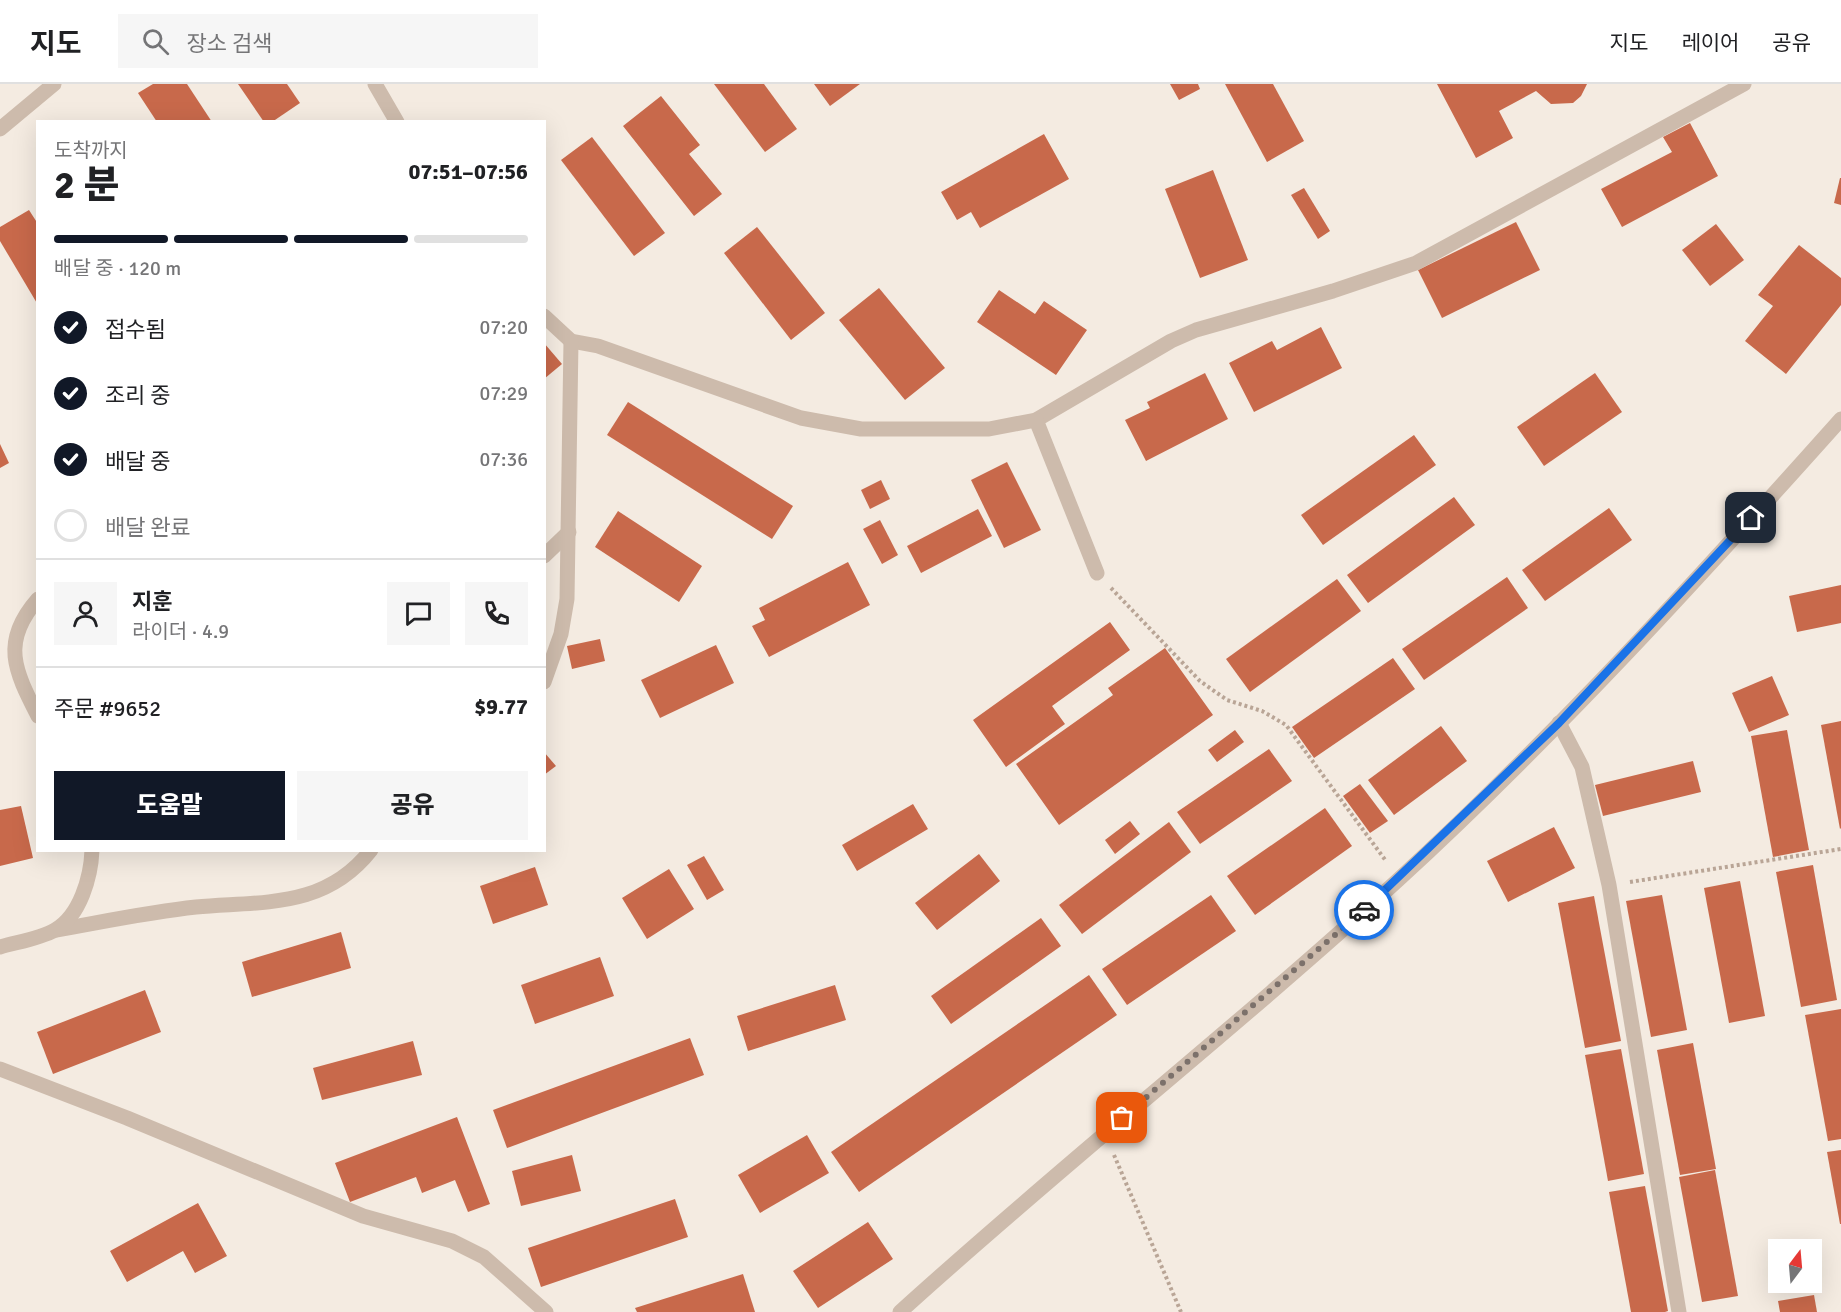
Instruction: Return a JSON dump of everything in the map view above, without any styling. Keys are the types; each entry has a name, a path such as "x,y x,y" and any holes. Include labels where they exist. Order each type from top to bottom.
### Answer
{"street":[{"path":"0,129 54,84"},
{"path":"375,84 394,116"},
{"path":"388,84 394,116"},
{"path":"546,318 571,341 598,346 801,418 850,427 989,429 1036,420 1171,341 1196,330 1333,291 1416,263 1744,84"},
{"path":"546,676 561,634 567,599 571,341"},
{"path":"900,1312 1104,1132 1313,956 1399,878 1559,723 1841,419"},
{"path":"1036,420 1096,573"},
{"path":"546,554 569,532"},
{"path":"36,602 18,624 10,651 14,670 36,712"},
{"path":"1559,723 1582,767 1609,885 1680,1312"},
{"path":"56,930 71,914 84,890 91,867 92,852"},
{"path":"0,947 56,930 196,907 289,901 324,889 356,870 370,852"},
{"path":"0,1069 127,1118 363,1216 452,1241 484,1257 546,1312"}],"path":[{"path":"1096,573 1200,681 1227,699 1262,711 1286,725 1399,878"},
{"path":"1609,885 1841,849"},
{"path":"1104,1132 1181,1312"}],"building":[{"path":"153,84 187,84 211,120 156,120 138,93"},
{"path":"238,84 287,84 300,103 275,120 263,120"},
{"path":"714,84 764,84 797,129 765,152"},
{"path":"814,84 860,84 830,106"},
{"path":"1170,84 1198,84 1200,89 1179,100"},
{"path":"1225,84 1273,84 1304,141 1267,162"},
{"path":"1437,84 1587,84 1581,96 1573,103 1551,104 1536,91 1499,111 1513,138 1476,158"},
{"path":"661,96 700,145 689,154 722,194 694,216 623,126"},
{"path":"1690,123 1718,176 1622,227 1601,189 1672,152 1663,137"},
{"path":"1044,134 1069,179 980,228 971,212 957,220 941,192"},
{"path":"592,137 665,233 634,256 561,160"},
{"path":"1213,170 1248,260 1200,278 1165,189"},
{"path":"1841,178 1841,205 1834,203"},
{"path":"1304,188 1330,231 1318,239 1291,195"},
{"path":"29,210 36,221 36,302 0,241 0,227"},
{"path":"1516,222 1540,270 1442,318 1418,270"},
{"path":"1716,224 1744,260 1710,286 1682,250"},
{"path":"757,227 825,313 791,340 724,253"},
{"path":"1799,245 1841,278 1841,305 1786,374 1745,341 1773,306 1758,295"},
{"path":"879,288 945,368 905,400 839,320"},
{"path":"999,290 1035,314 1044,301 1087,330 1056,375 977,322"},
{"path":"1321,327 1342,368 1254,412 1229,363 1272,341 1277,350"},
{"path":"546,345 562,364 546,377"},
{"path":"1205,373 1228,419 1146,461 1125,420 1150,408 1147,402"},
{"path":"1595,373 1622,412 1544,466 1517,427"},
{"path":"628,402 793,506 772,539 607,435"},
{"path":"1414,435 1436,465 1323,545 1301,515"},
{"path":"0,444 9,463 0,468"},
{"path":"1007,462 1041,530 1004,548 971,480"},
{"path":"881,480 890,499 870,509 861,490"},
{"path":"1454,497 1475,525 1368,603 1347,575"},
{"path":"1609,508 1632,540 1545,601 1522,570"},
{"path":"978,509 992,536 921,573 907,546"},
{"path":"618,511 702,566 679,602 595,547"},
{"path":"880,520 898,555 882,564 863,529"},
{"path":"848,562 870,605 769,657 752,626 765,620 759,608"},
{"path":"1507,577 1528,608 1424,680 1402,649"},
{"path":"1337,579 1361,611 1250,692 1226,659"},
{"path":"1841,585 1841,623 1797,632 1789,596"},
{"path":"1110,622 1130,650 1052,706 1065,724 1006,767 973,720"},
{"path":"600,639 605,661 572,669 567,646"},
{"path":"716,645 734,683 660,718 641,680"},
{"path":"1165,648 1213,715 1059,825 1016,764 1113,695 1108,688"},
{"path":"1393,658 1415,689 1314,758 1292,727"},
{"path":"1772,676 1789,715 1749,732 1732,693"},
{"path":"1841,721 1841,828 1840,829 1821,725"},
{"path":"1441,726 1467,761 1394,815 1368,780"},
{"path":"1235,730 1244,742 1217,762 1208,750"},
{"path":"1787,730 1809,850 1773,857 1751,736"},
{"path":"1269,749 1292,781 1200,844 1177,812"},
{"path":"546,754 556,766 546,774"},
{"path":"1693,761 1701,792 1603,816 1595,785"},
{"path":"1360,784 1388,821 1370,833 1343,796"},
{"path":"913,804 928,829 857,871 842,845"},
{"path":"21,806 33,858 0,866 0,810"},
{"path":"1325,808 1352,846 1255,915 1227,876"},
{"path":"1130,821 1140,834 1115,854 1105,840"},
{"path":"1169,822 1191,852 1082,934 1059,905"},
{"path":"1554,827 1575,868 1508,902 1487,861"},
{"path":"979,854 1000,881 937,930 915,903"},
{"path":"704,856 724,890 707,900 687,865"},
{"path":"1813,865 1837,1000 1801,1007 1776,872"},
{"path":"535,867 548,905 493,924 480,886"},
{"path":"669,869 694,909 647,939 622,898"},
{"path":"1740,881 1765,1016 1729,1023 1704,888"},
{"path":"1211,895 1236,931 1127,1005 1102,969"},
{"path":"1662,895 1687,1030 1651,1037 1626,901"},
{"path":"1594,896 1621,1041 1585,1048 1558,903"},
{"path":"1041,918 1061,946 951,1024 931,996"},
{"path":"341,932 351,968 252,997 242,962"},
{"path":"600,957 614,996 535,1024 521,985"},
{"path":"1089,975 1117,1015 859,1192 831,1152"},
{"path":"835,985 846,1020 748,1051 737,1016"},
{"path":"145,990 161,1032 53,1074 37,1032"},
{"path":"1841,1009 1841,1139 1828,1141 1805,1015"},
{"path":"690,1038 704,1075 507,1148 493,1110"},
{"path":"413,1041 422,1075 322,1100 313,1068"},
{"path":"1693,1043 1716,1169 1680,1175 1657,1050"},
{"path":"1621,1049 1644,1174 1608,1181 1585,1055"},
{"path":"457,1117 490,1204 468,1212 455,1180 422,1193 416,1177 350,1202 335,1163"},
{"path":"807,1135 829,1173 760,1213 738,1175"},
{"path":"1841,1150 1841,1224 1840,1224 1827,1152"},
{"path":"572,1155 581,1191 521,1206 512,1171"},
{"path":"1715,1170 1738,1296 1702,1302 1679,1177"},
{"path":"1645,1186 1668,1311 1665,1312 1631,1312 1609,1192"},
{"path":"675,1199 688,1237 541,1287 528,1248"},
{"path":"198,1203 227,1256 195,1273 183,1251 127,1282 110,1251"},
{"path":"868,1222 893,1259 818,1308 793,1271"},
{"path":"743,1274 755,1312 637,1312 635,1308"},
{"path":"1814,1295 1817,1312 1780,1312 1778,1301"}],"way so far":[{"path":"1122,1118 1364,910"}],"route":[{"path":"1364,910 1559,723 1751,518"}]}
